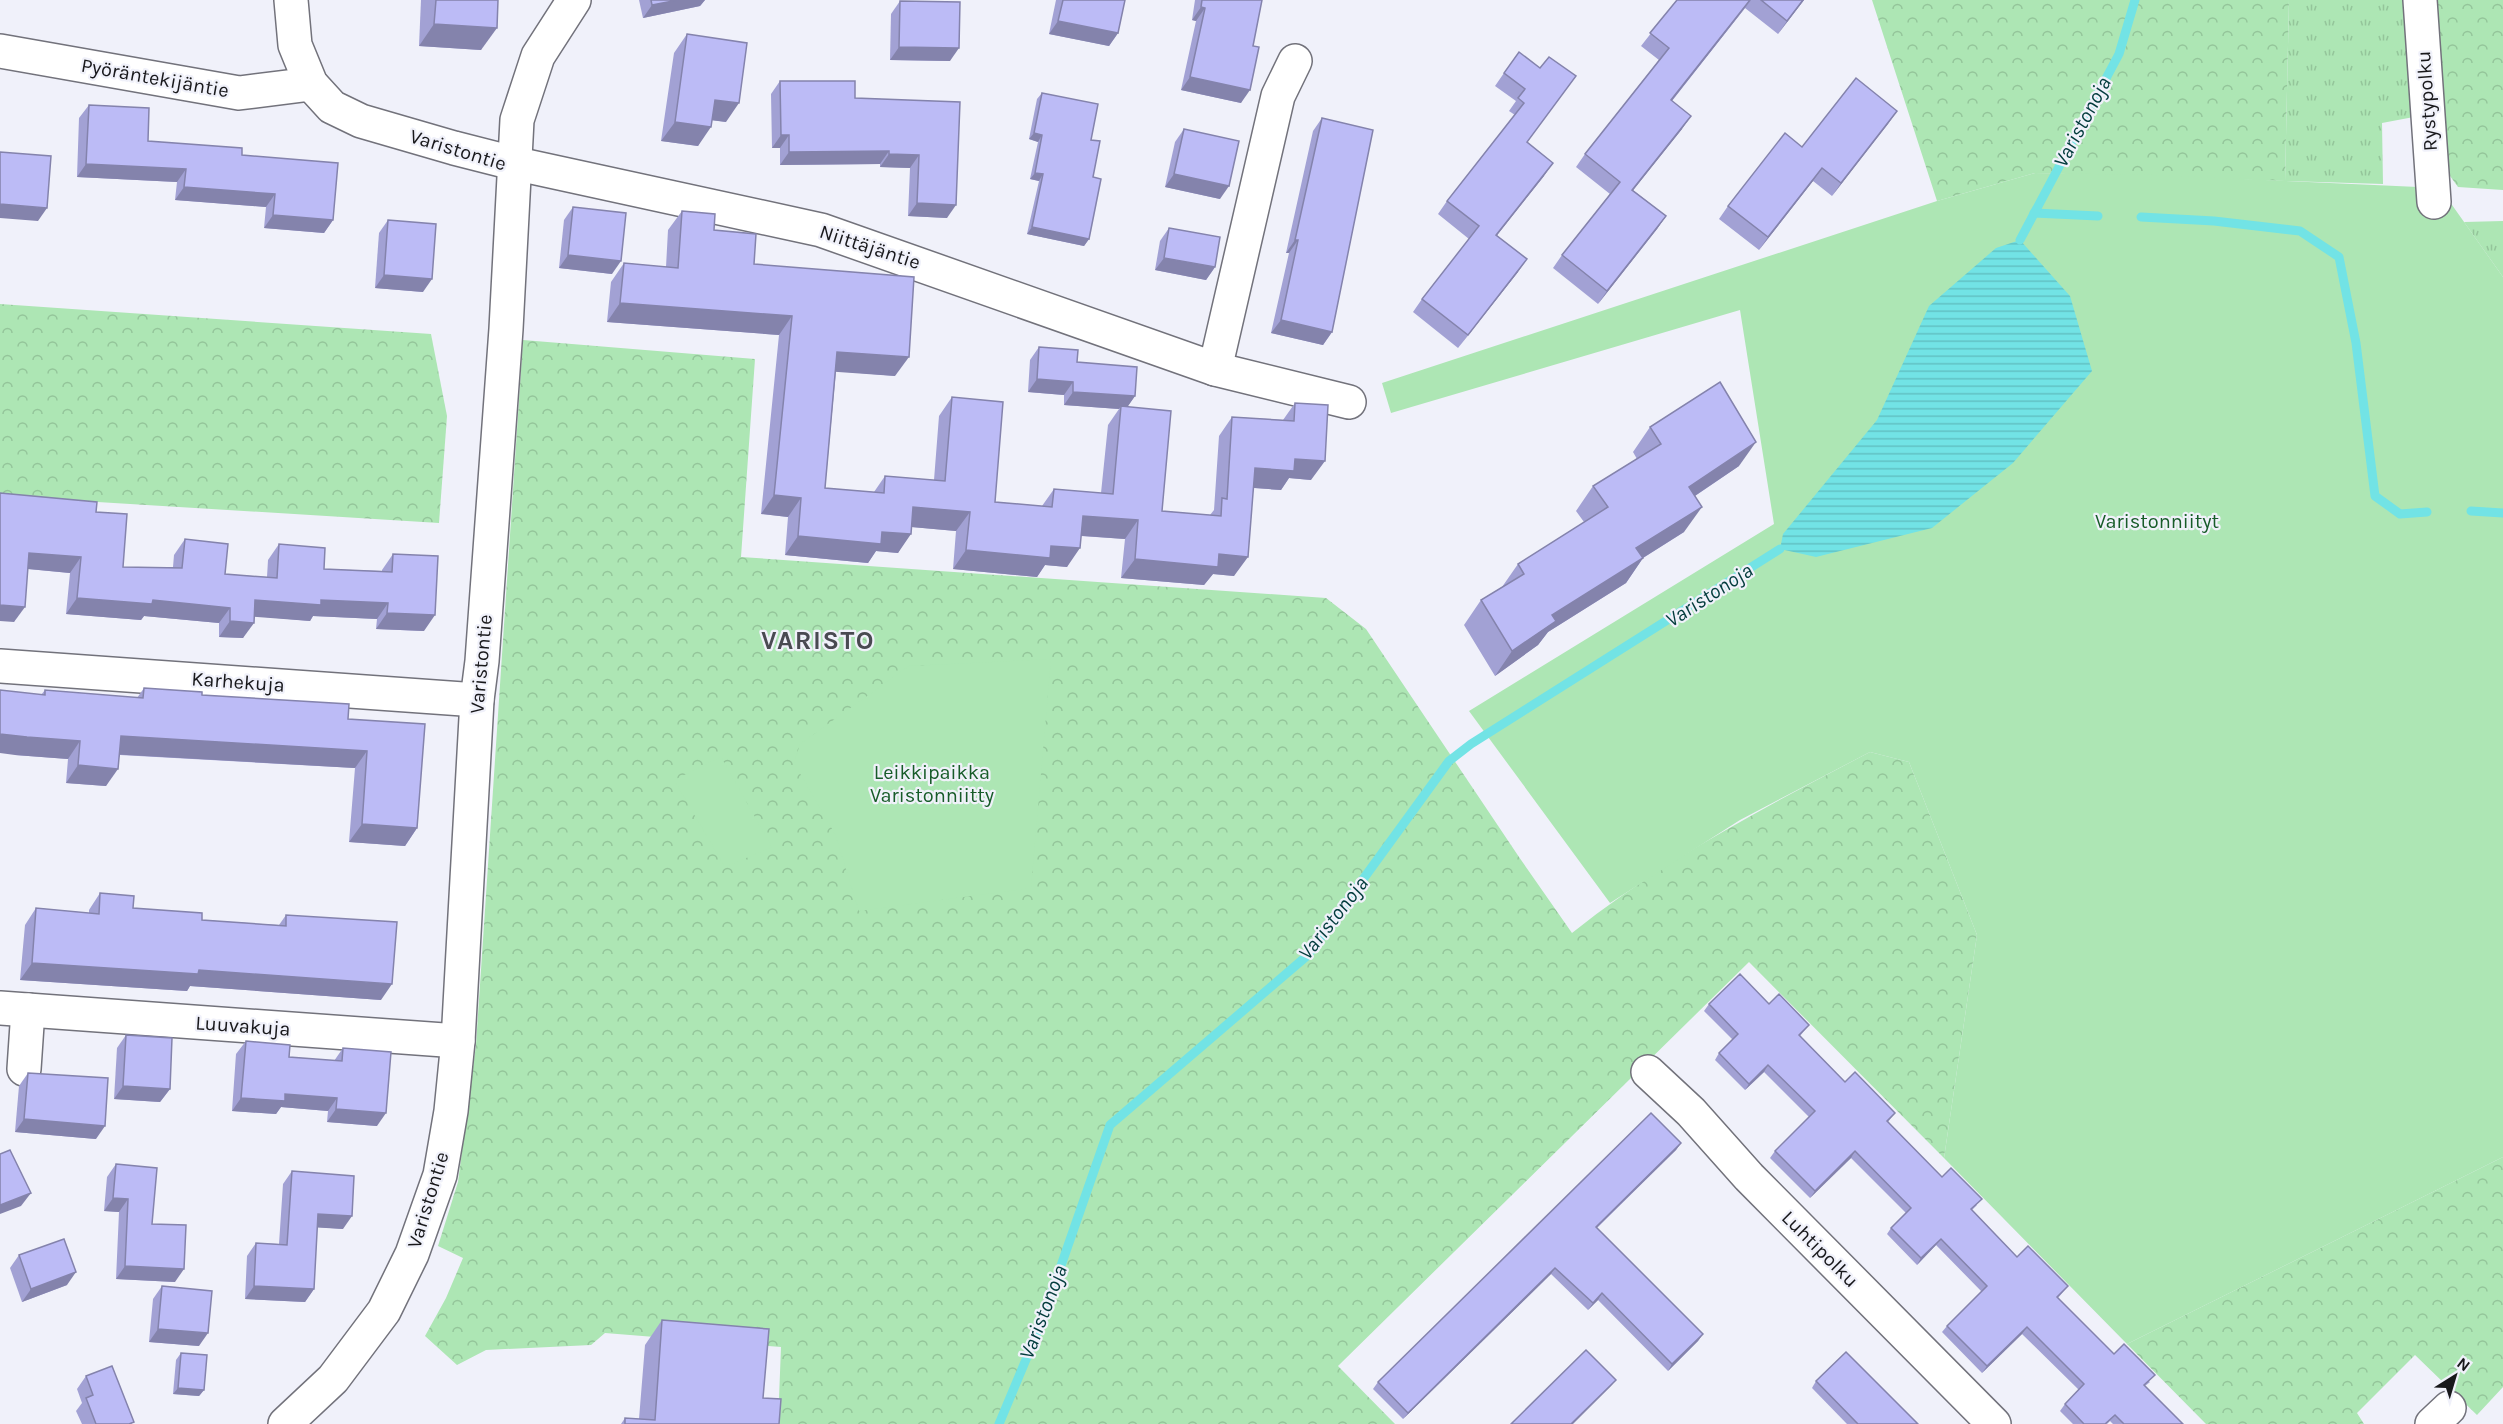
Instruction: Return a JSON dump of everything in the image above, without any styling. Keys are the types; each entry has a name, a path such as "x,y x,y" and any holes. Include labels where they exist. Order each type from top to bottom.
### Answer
{"street":[{"name":"Varistontie","path":"285,1424 333,1379 372,1329 397,1288 412,1254 440,1175 451,1111 458,1041 477,700 482,660 506,328 513,163 362,121 332,107 311,84 295,45 291,0"},
{"path":"513,163 517,120 538,56 574,0"},
{"name":"Rystypolku","path":"2420,0 2434,202"},
{"name":"Pyöräntekijäntie","path":"0,51 239,93 311,84"},
{"path":"1215,369 1278,96 1295,61"},
{"name":"Niittäjäntie","path":"513,163 821,230 1215,369 1349,402"},
{"name":"Karhekuja","path":"0,666 477,700"},
{"name":"Luuvakuja","path":"24,1069 14,1009 458,1041"},
{"name":"Luhtipolku","path":"1648,1072 1691,1112 1749,1177 1994,1424"}],"green space":[{"path":"1872,0 2289,0 2285,181 2035,173 1937,201"},
{"path":"2289,0 2410,0 2419,116 2382,123 2383,184 2285,181"},
{"path":"2430,0 2503,0 2503,190 2458,187 2440,162"},
{"name":"Varistonniityt","path":"2035,173 2153,175 2440,188 2503,277 2503,1157 2127,1344 1944,1158 1977,935 1909,762 1870,752 1740,820 1610,903 1469,711 1774,524 1740,310 1391,413 1382,383 1937,201"},
{"path":"2503,221 2503,277 2464,222"},
{"path":"0,304 431,334 447,416 439,523 0,496"},
{"path":"523,340 755,359 741,557 1326,598 1366,629 1572,933 1642,882 1716,835 1870,752 1909,762 1977,935 1944,1158 1749,962 1338,1366 1395,1424 778,1424 781,1347 605,1333 591,1345 486,1350 457,1365 425,1336 446,1298 463,1258 438,1246 458,1182 476,1045"},
{"name":"Leikkipaikka Varistonniitty","path":"1051,659 1031,888 859,911 835,834 794,763 800,744 909,666"},
{"path":"721,757 772,847 725,867 674,780"},
{"path":"2503,1157 2503,1387 2477,1415 2415,1355 2357,1413 2364,1424 2206,1424 2127,1344"}],"water":[{"path":"2020,240 2070,296 2092,371 2013,463 1932,528 1816,557 1780,549 1783,534 1877,420 1929,306 1996,248"}],"building":[{"path":"436,0 498,0 497,28 434,24"},
{"path":"651,0 678,0 652,5"},
{"path":"1063,0 1125,0 1118,33 1058,21"},
{"path":"1202,0 1262,0 1253,46 1259,47 1250,90 1190,77 1205,8 1201,7"},
{"path":"1677,0 1750,0 1671,100 1691,116 1632,190 1666,216 1607,291 1562,255 1620,182 1585,154 1669,48 1650,33"},
{"path":"1761,0 1803,0 1787,21"},
{"path":"900,1 960,2 959,48 899,47"},
{"path":"687,34 747,43 739,103 715,100 711,127 675,122"},
{"path":"1519,52 1540,68 1549,57 1576,76 1527,142 1553,163 1496,235 1527,259 1468,335 1422,299 1479,226 1447,201 1524,103 1518,98 1525,89 1504,73"},
{"path":"1856,78 1897,111 1841,183 1822,168 1768,237 1728,206 1785,133 1802,147"},
{"path":"780,81 855,81 855,98 960,102 956,205 917,203 919,155 889,154 889,151 789,152 789,135 781,135"},
{"path":"1042,93 1098,104 1091,140 1100,141 1093,177 1101,179 1089,239 1032,227 1043,174 1035,173 1042,135 1034,133"},
{"path":"89,105 149,108 148,141 242,148 242,155 338,163 333,220 273,215 275,194 184,187 186,169 86,164"},
{"path":"1322,118 1373,130 1332,332 1281,320 1298,240 1295,240"},
{"path":"1184,129 1239,141 1229,186 1174,174"},
{"path":"0,152 51,156 47,208 0,204"},
{"path":"573,207 626,213 621,261 568,255"},
{"path":"682,211 715,214 714,230 756,234 754,264 914,277 909,357 837,352 825,488 884,493 885,476 945,481 952,397 1003,402 995,502 1052,507 1054,489 1113,494 1121,406 1171,411 1162,511 1221,516 1222,498 1227,499 1232,417 1294,421 1295,403 1328,405 1325,461 1295,459 1294,471 1255,468 1248,557 1219,554 1218,567 1135,559 1138,520 1083,516 1080,548 1051,546 1050,558 966,550 970,512 913,507 911,534 882,532 881,544 798,536 801,498 774,495 792,316 620,303 624,263 678,268"},
{"path":"388,220 436,224 432,279 384,275"},
{"path":"1169,228 1220,237 1215,267 1164,258"},
{"path":"1039,347 1078,350 1077,362 1137,367 1135,396 1073,392 1073,382 1037,379"},
{"path":"1720,382 1756,442 1689,487 1702,507 1636,548 1643,558 1552,615 1556,621 1512,651 1481,600 1524,574 1518,564 1608,507 1593,486 1661,444 1650,427"},
{"path":"0,493 97,502 96,512 127,514 123,567 182,568 185,539 228,544 225,574 277,578 279,544 325,548 324,569 392,572 393,554 438,556 435,615 387,613 388,603 321,600 321,605 255,600 254,623 230,621 230,608 153,600 152,604 77,598 81,557 29,553 25,607 0,605"},
{"path":"144,688 202,692 202,695 349,704 348,719 425,724 417,828 362,824 367,751 121,736 118,769 78,765 80,741 0,734 0,690 45,695 45,690 143,698"},
{"path":"100,893 134,896 133,908 202,913 202,920 286,926 286,915 397,922 392,984 199,970 198,974 32,963 36,908 99,914"},
{"path":"1740,974 1769,1004 1779,994 1809,1025 1799,1035 1845,1082 1855,1072 1895,1113 1887,1121 1942,1177 1951,1168 1982,1199 1971,1209 2017,1257 2028,1246 2068,1286 2057,1297 2114,1354 2124,1344 2155,1375 2144,1385 2183,1424 2124,1424 2115,1415 2105,1424 2084,1424 2065,1404 2084,1384 2027,1327 1987,1366 1947,1326 1987,1286 1941,1239 1921,1258 1891,1228 1911,1208 1855,1151 1815,1191 1775,1151 1815,1111 1768,1065 1749,1084 1719,1053 1738,1034 1709,1004"},
{"path":"126,1035 172,1038 170,1089 123,1086"},
{"path":"246,1041 290,1045 289,1057 342,1061 343,1048 391,1052 386,1113 336,1109 337,1098 285,1094 285,1101 241,1098"},
{"path":"28,1073 108,1078 105,1126 24,1119"},
{"path":"1651,1113 1681,1143 1596,1227 1703,1334 1672,1364 1602,1293 1593,1303 1555,1268 1408,1413 1378,1382"},
{"path":"10,1150 31,1193 0,1205 0,1154"},
{"path":"116,1164 157,1168 152,1224 186,1225 184,1269 125,1266 128,1199 113,1198"},
{"path":"292,1171 354,1176 352,1216 318,1214 314,1289 254,1286 256,1243 287,1245"},
{"path":"64,1239 76,1272 31,1289 19,1255"},
{"path":"162,1286 212,1291 208,1333 158,1329"},
{"path":"662,1320 769,1329 763,1398 781,1399 779,1424 625,1424 625,1418 655,1420"},
{"path":"1586,1350 1616,1380 1571,1424 1511,1424"},
{"path":"1846,1352 1918,1424 1858,1424 1816,1381"},
{"path":"181,1353 207,1355 204,1390 178,1388"},
{"path":"112,1366 134,1422 129,1424 96,1424 86,1398 93,1395 86,1376"}],"waterway":[{"name":"Varistonoja","path":"2020,240 2119,54 2135,0"},
{"path":"2034,213 2098,216"},
{"path":"2141,217 2214,221 2300,231 2339,257 2356,343 2375,496 2400,514 2427,512"},
{"path":"2471,511 2503,513"},
{"name":"Varistonoja","path":"999,1424 1040,1326 1110,1125 1308,955 1449,761 1471,744 1780,549"}],"district":[{"name":"VARISTO","path":"818,640"}]}
